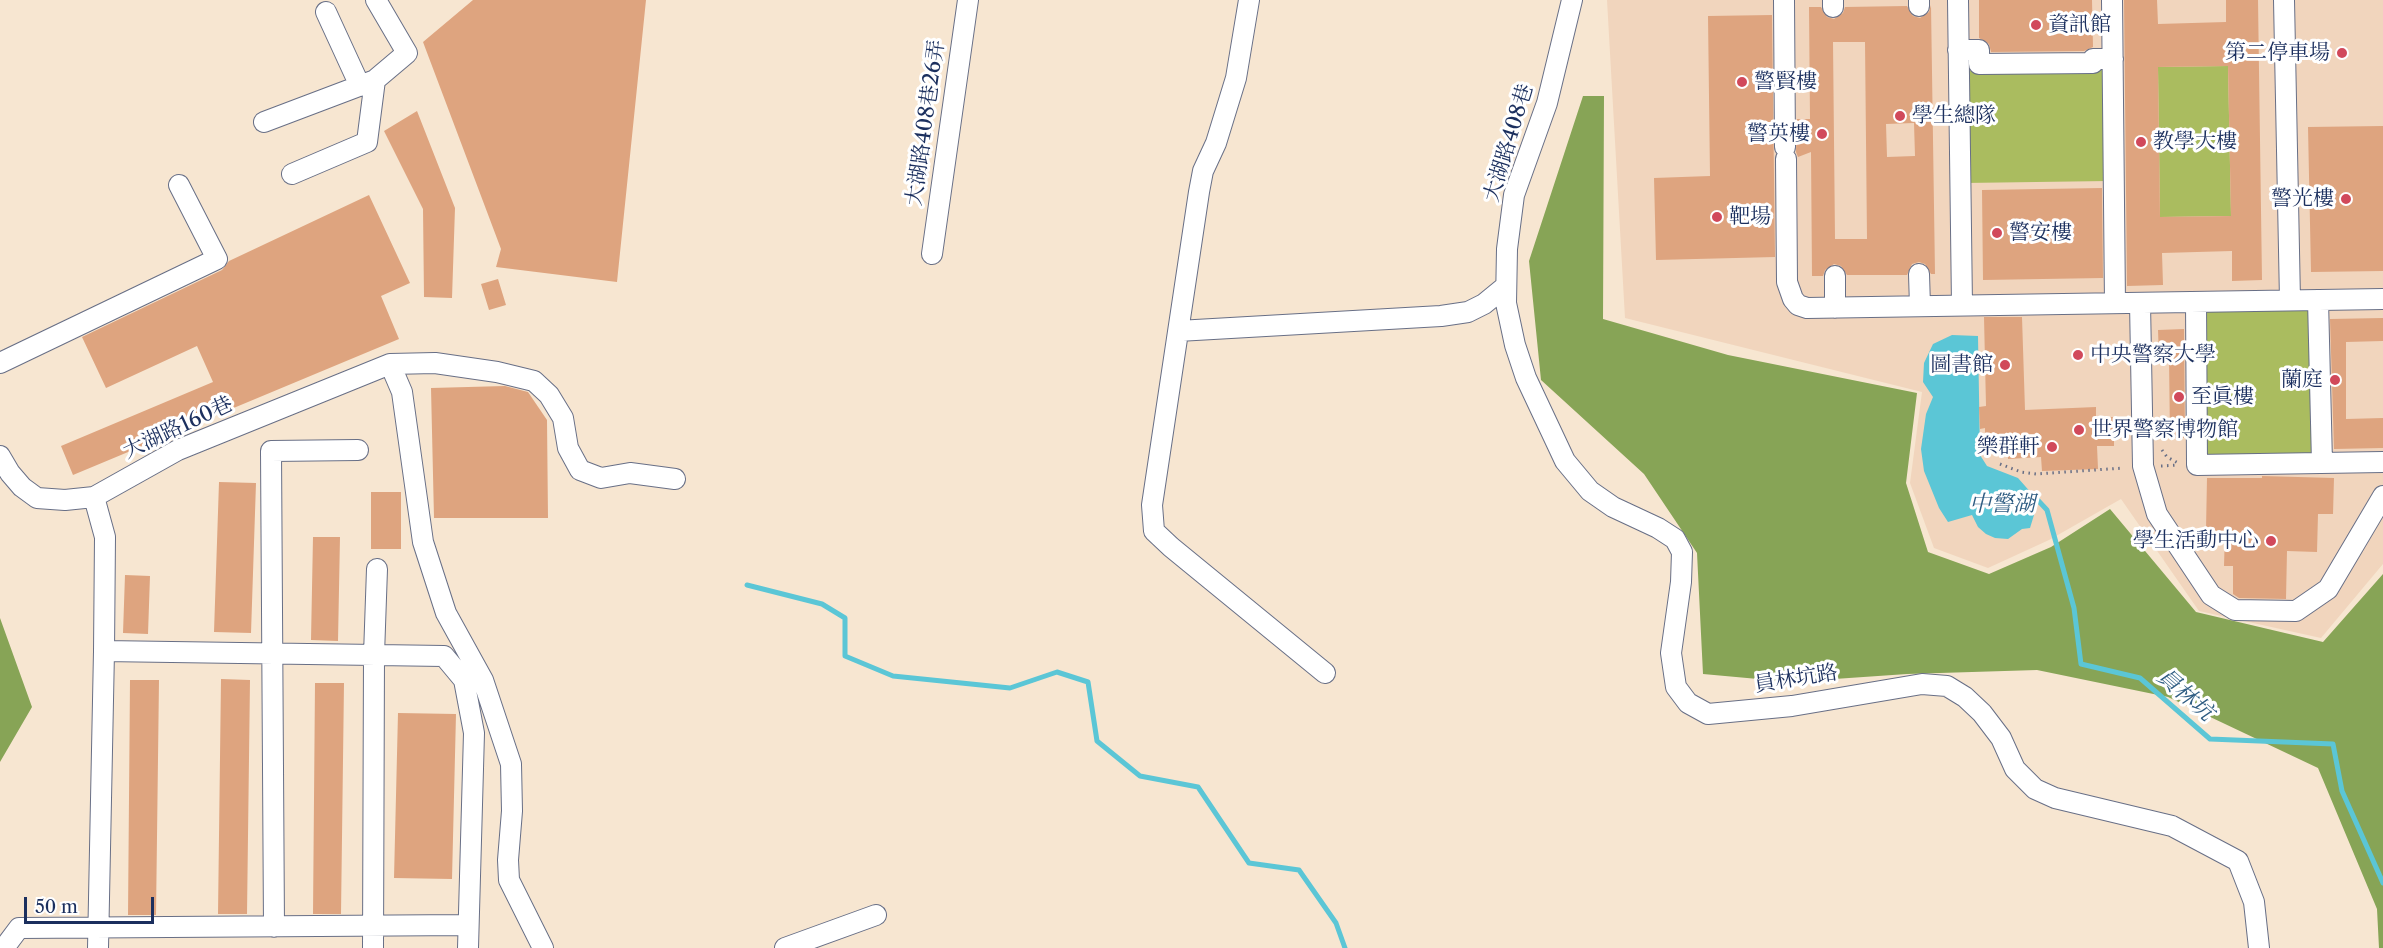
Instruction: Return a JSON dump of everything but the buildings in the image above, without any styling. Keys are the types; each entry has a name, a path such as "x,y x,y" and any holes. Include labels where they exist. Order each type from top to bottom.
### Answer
{"street":[{"path":"264,122 368,83 407,53 376,0"},
{"name":"大湖路408巷26弄","path":"932,254 968,0"},
{"path":"1249,0 1236,78 1216,143 1203,171 1152,505 1154,531 1325,674"},
{"name":"大湖路408巷","path":"1506,294 1507,249 1514,195 1547,103 1572,0"},
{"path":"1784,0 1789,291 1798,304 1807,308 1835,308 2383,299"},
{"path":"1958,0 1962,305"},
{"path":"2112,0 2115,303"},
{"path":"2284,0 2290,300"},
{"path":"292,174 367,142 368,83 326,12"},
{"path":"1958,50 1979,50 1979,64 2093,63 2093,59 2113,59"},
{"path":"0,363 217,259 179,185"},
{"path":"1919,274 1920,306"},
{"path":"1835,276 1835,308"},
{"path":"1178,331 1441,316 1468,312 1506,294"},
{"name":"員林坑路","path":"1506,294 1515,345 1526,378 1565,461 1590,491 1612,507 1667,533 1675,539 1682,552 1681,582 1671,653 1676,687 1688,703 1708,714 1733,713 1792,706 1922,684 1947,686 1965,697 1982,713 2001,738 2015,769 2035,789 2055,798 2172,826 2238,861 2254,902 2259,948"},
{"path":"2318,300 2322,463"},
{"path":"2196,302 2197,465 2383,462"},
{"path":"2140,303 2143,466 2157,514 2211,595 2235,610 2296,611 2328,589 2383,496"},
{"path":"543,948 509,880 508,860 512,811 511,764 483,680 446,613 423,542 402,392 390,364 435,363 498,372 534,381 549,395 563,418 568,448 580,470 601,478 630,473 675,479"},
{"name":"大湖路160巷","path":"0,456 10,474 22,488 37,498 65,500 94,497 178,450 390,364"},
{"path":"274,927 271,451 358,450"},
{"path":"94,497 105,537 98,948"},
{"path":"373,948 374,654 377,569"},
{"path":"104,651 444,656 464,681 474,733 468,948"},
{"path":"785,948 876,915"},
{"path":"4,948 19,928 468,925"}],"path":[{"path":"2000,464 2021,472 2036,474 2143,466"}],"shaded area":[{"name":"中央警察大學","path":"1607,0 2383,0 2383,564 2321,638 2199,611 2121,499 2049,540 1988,568 1934,548 1910,483 1922,392 1625,318"}],"green space":[{"path":"2228,66 2231,216 2160,217 2158,67"},
{"path":"2106,69 2108,181 1964,183 1962,71"},
{"path":"1583,96 1604,96 1603,319 1728,355 1917,393 1906,483 1928,552 1989,574 2051,547 2110,509 2196,612 2323,642 2383,574 2383,948 2379,948 2377,909 2318,768 2168,697 2037,670 1907,674 1791,682 1703,674 1697,553 1644,474 1541,380 1529,261"},
{"path":"2313,305 2316,456 2204,459 2201,307"},
{"path":"0,618 32,707 0,762"}],"water":[{"name":"中警湖","path":"1952,335 1978,336 1980,455 1987,466 2018,478 2033,495 2034,515 2030,528 2022,529 2008,539 1995,538 1986,534 1978,527 1972,515 1948,522 1939,508 1924,471 1921,449 1926,414 1933,397 1923,382 1924,363 1933,344"}],"waterway":[{"name":"員林坑","path":"2033,495 2047,510 2074,608 2081,664 2140,678 2210,739 2333,744 2342,791 2383,883"},
{"path":"747,585 822,604 845,618 845,656 893,676 1010,688 1057,672 1088,682 1097,741 1140,776 1198,787 1249,863 1299,870 1336,923 1345,948"}],"place":[{"name":"資訊館","path":"2036,25"},
{"name":"第二停車場","path":"2342,53"},
{"name":"警賢樓","path":"1742,82"},
{"name":"學生總隊","path":"1900,116"},
{"name":"警英樓","path":"1822,134"},
{"name":"教學大樓","path":"2141,142"},
{"name":"警光樓","path":"2346,199"},
{"name":"靶場","path":"1717,217"},
{"name":"警安樓","path":"1997,233"},
{"name":"中央警察大學","path":"2078,355"},
{"name":"圖書館","path":"2005,365"},
{"name":"蘭庭","path":"2335,380"},
{"name":"至眞樓","path":"2179,397"},
{"name":"世界警察博物館","path":"2079,430"},
{"name":"樂群軒","path":"2052,447"},
{"name":"學生活動中心","path":"2271,541"}]}
